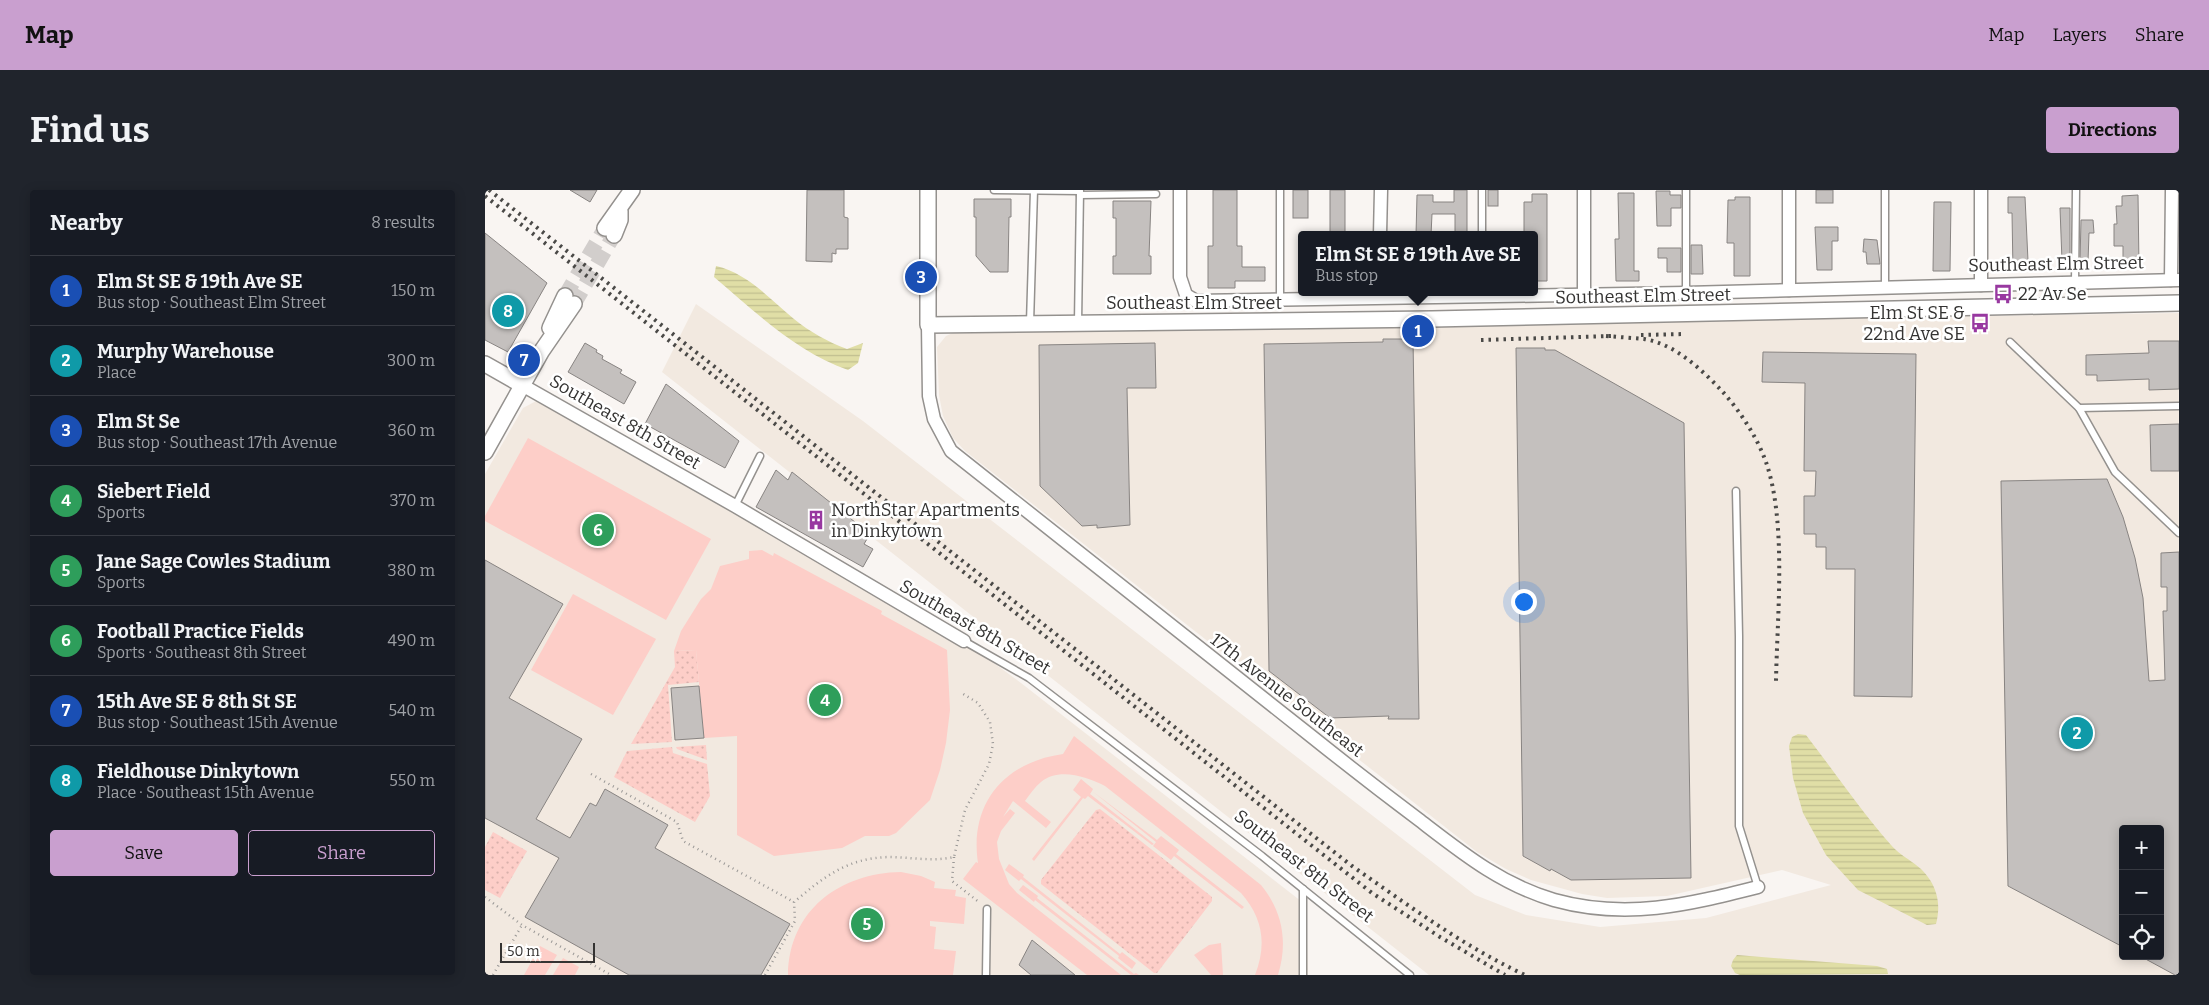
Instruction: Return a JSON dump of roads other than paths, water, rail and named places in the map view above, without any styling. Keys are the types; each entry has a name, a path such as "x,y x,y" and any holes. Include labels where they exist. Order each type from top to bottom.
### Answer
{"street":[{"path":"610,231 620,220 620,209 632,190"},
{"path":"928,325 929,190"},
{"name":"Southeast Elm Street","path":"1180,190 1180,277 1186,295 1196,301 1280,300 1346,296"},
{"path":"1380,231 1381,190"},
{"path":"1584,293 1585,190"},
{"path":"1789,190 1789,290"},
{"path":"1981,190 1981,285"},
{"path":"2172,190 2175,280"},
{"name":"Southeast Elm Street","path":"1538,293 1686,293 2175,280"},
{"path":"485,452 569,300"},
{"name":"Southeast Elm Street","path":"928,325 1422,319 2179,303"},
{"name":"17th Avenue Southeast","path":"928,325 929,396 934,419 951,452 1358,774 1488,872 1527,891 1552,899 1575,905 1622,910 1685,905 1758,887"},
{"name":"Southeast 8th Street","path":"485,364 735,506 964,641"}],"lane":[{"path":"994,190 1080,191 1078,322"},
{"path":"1030,325 1034,190"},
{"path":"1280,190 1280,300"},
{"path":"1482,190 1482,231"},
{"path":"1686,190 1686,293"},
{"path":"1885,190 1885,287"},
{"path":"2075,282 2076,190"},
{"path":"1080,195 1156,194"},
{"path":"2010,342 2079,408 2115,472 2179,533"},
{"path":"2079,408 2179,406"},
{"path":"735,506 760,456"},
{"path":"1736,491 1739,645 1739,826 1758,887"},
{"name":"Southeast 8th Street","path":"964,641 1029,678 1303,889 1410,975"},
{"path":"1303,889 1303,975"},
{"path":"986,975 987,909"}],"tunnel":[{"path":"565,296 605,228"},
{"path":"574,304 614,235"}],"railway":[{"path":"489,190 1352,866 1458,938 1525,975"},
{"path":"485,196 1372,893 1440,937 1505,975"},
{"path":"1641,335 1685,334"},
{"path":"1606,336 1644,339 1655,342 1666,346 1687,359 1705,374 1729,399 1758,443 1773,486 1777,513 1779,599 1776,682"},
{"path":"1481,340 1611,336"}],"place":[{"name":"Elm St Se","path":"921,277"},
{"name":"22 Av Se","path":"2003,294"},
{"name":"Fieldhouse Dinkytown","path":"508,311"},
{"name":"Elm St SE & 22nd Ave SE","path":"1980,323"},
{"name":"Elm St SE & 19th Ave SE","path":"1418,331"},
{"name":"15th Ave SE & 8th St SE","path":"524,360"},
{"name":"NorthStar Apartments in Dinkytown","path":"816,520"},
{"name":"Football Practice Fields","path":"598,530"},
{"name":"Siebert Field","path":"825,700"},
{"name":"Murphy Warehouse","path":"2077,733"},
{"name":"Jane Sage Cowles Stadium","path":"867,924"}]}
